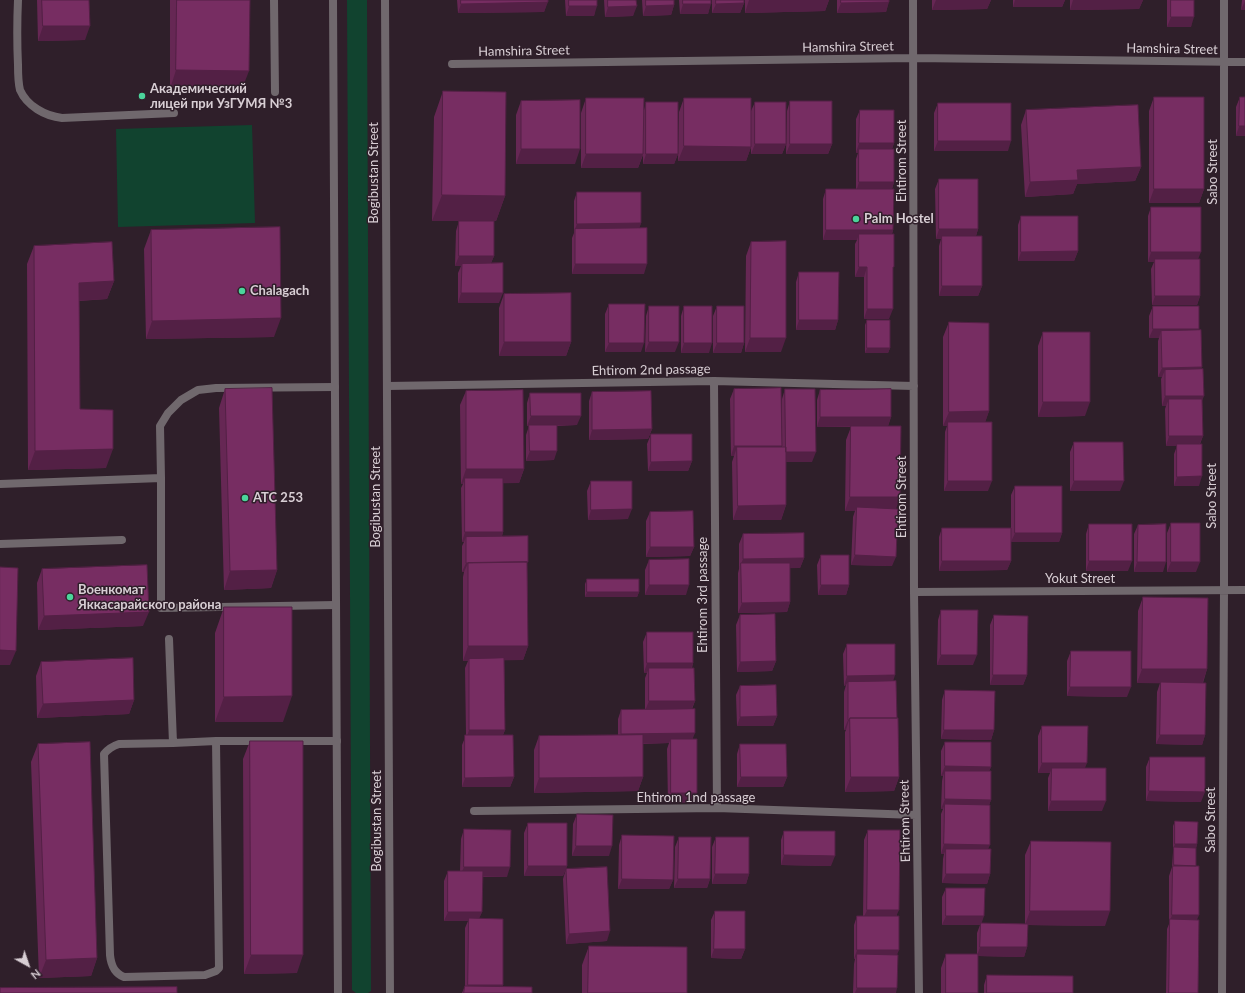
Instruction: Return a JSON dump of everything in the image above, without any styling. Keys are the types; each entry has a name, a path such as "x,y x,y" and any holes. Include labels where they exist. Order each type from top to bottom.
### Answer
{"street":[{"path":"18,0 17,51 20,89 27,100 38,110 50,117 62,118 174,113"},
{"path":"274,0 275,92"},
{"path":"333,0 338,993"},
{"name":"Bogibustan Street","path":"385,0 390,993"},
{"name":"Ehtirom Street","path":"913,0 914,592 919,993"},
{"name":"Sabo Street","path":"1222,993 1224,0"},
{"name":"Hamshira Street","path":"452,64 914,58 1245,62"},
{"name":"Ehtirom 2nd passage","path":"387,386 714,380 914,386"},
{"name":"Ehtirom 3rd passage","path":"714,380 717,808"},
{"path":"335,387 216,388 198,390 176,404 160,426 161,608 336,605"},
{"path":"0,484 161,478"},
{"path":"0,544 122,540"},
{"name":"Yokut Street","path":"914,592 1245,590"},
{"path":"169,639 173,743"},
{"path":"216,741 219,968 216,971 205,975 124,978 116,973 112,968 110,955 104,754 113,746 119,744 216,741 337,741"},
{"name":"Ehtirom 1nd passage","path":"474,811 717,808 916,815"}],"green space":[{"path":"347,0 367,0 371,991 368,993 356,993 352,990"},
{"path":"252,125 255,223 118,227 116,129"}],"building":[{"path":"42,0 89,0 90,26 43,26"},
{"path":"177,0 250,0 249,71 176,70"},
{"path":"461,0 548,0 548,2 461,4"},
{"path":"569,0 597,0 597,6 569,6"},
{"path":"608,0 636,0 637,6 608,7"},
{"path":"646,0 674,0 674,5 646,6"},
{"path":"683,0 711,0 711,4 683,4"},
{"path":"716,0 744,0 744,3 716,4"},
{"path":"841,0 889,0 889,2 841,3"},
{"path":"1171,0 1194,0 1194,17 1171,17"},
{"path":"443,91 506,92 505,196 442,195"},
{"path":"1154,97 1204,97 1204,189 1154,189"},
{"path":"1240,97 1245,97 1245,126 1239,126"},
{"path":"586,98 644,98 643,154 586,154"},
{"path":"684,98 751,98 751,147 684,146"},
{"path":"580,100 580,149 521,149 521,101"},
{"path":"790,101 832,101 832,144 790,144"},
{"path":"646,102 678,102 678,154 646,154"},
{"path":"755,102 786,102 786,144 755,144"},
{"path":"938,103 1011,103 1011,141 938,141"},
{"path":"1138,105 1141,167 1077,170 1078,180 1030,182 1026,110"},
{"path":"860,110 894,110 894,143 859,143"},
{"path":"859,149 894,149 894,182 859,182"},
{"path":"939,179 978,179 978,229 939,229"},
{"name":"Palm Hostel","path":"826,189 894,189 893,230 826,230"},
{"path":"577,192 641,192 641,223 577,224"},
{"path":"1151,207 1201,207 1201,252 1151,252"},
{"path":"1021,216 1078,216 1078,251 1021,252"},
{"path":"459,221 494,221 494,256 459,256"},
{"path":"280,227 281,318 152,321 151,230"},
{"path":"647,228 647,264 575,264 575,229"},
{"path":"859,234 894,234 893,309 867,309 867,267 859,267"},
{"path":"942,236 982,236 982,286 942,286"},
{"path":"786,241 786,338 750,338 751,242"},
{"path":"112,242 114,281 79,283 80,409 113,410 113,449 35,451 34,246"},
{"path":"1155,259 1200,259 1200,296 1155,296"},
{"path":"503,263 503,293 461,293 462,264"},
{"path":"799,272 839,272 838,320 799,320"},
{"path":"571,293 571,342 504,342 504,294"},
{"path":"609,304 645,304 644,343 609,343"},
{"path":"649,306 679,306 679,342 649,342"},
{"path":"684,306 712,306 712,343 684,343"},
{"path":"717,306 744,306 744,343 717,343"},
{"path":"1153,306 1199,306 1199,329 1153,329"},
{"path":"867,320 890,320 890,348 867,348"},
{"path":"949,322 989,323 989,411 949,412"},
{"path":"1201,330 1202,367 1162,368 1161,331"},
{"path":"1043,332 1090,332 1090,402 1043,402"},
{"path":"1203,369 1204,396 1165,396 1165,370"},
{"name":"АТС 253","path":"272,388 277,570 230,571 225,389"},
{"path":"781,388 782,446 734,446 734,389"},
{"path":"785,389 815,389 816,452 786,452"},
{"path":"891,389 891,417 820,417 820,390"},
{"path":"523,390 524,469 466,469 466,391"},
{"path":"651,391 652,429 592,430 592,392"},
{"path":"530,393 581,393 581,416 531,416"},
{"path":"1169,399 1202,399 1203,436 1169,436"},
{"path":"948,422 992,422 992,481 948,481"},
{"path":"529,425 557,425 557,451 530,451"},
{"path":"851,426 901,426 900,497 850,497"},
{"path":"651,434 692,434 692,461 651,462"},
{"path":"1074,442 1123,442 1124,481 1074,481"},
{"path":"1177,444 1202,444 1202,476 1177,477"},
{"path":"737,447 786,447 786,505 738,506"},
{"path":"465,478 503,478 503,532 465,532"},
{"path":"591,481 632,481 632,509 591,510"},
{"path":"1015,486 1062,486 1062,533 1015,533"},
{"path":"857,507 898,509 896,557 855,555"},
{"path":"693,511 694,547 650,547 650,512"},
{"path":"1171,523 1200,523 1200,562 1171,562"},
{"path":"1089,524 1132,524 1132,561 1089,561"},
{"path":"1166,524 1166,562 1137,562 1138,525"},
{"path":"942,528 1011,528 1011,561 942,561"},
{"path":"804,533 804,558 743,559 743,534"},
{"path":"528,536 528,562 466,563 466,537"},
{"path":"821,555 849,555 849,585 821,585"},
{"path":"689,559 689,585 649,585 649,560"},
{"path":"527,562 528,646 468,646 468,563"},
{"path":"741,563 790,563 790,602 742,603"},
{"path":"147,565 149,612 44,616 42,569"},
{"path":"0,567 18,568 16,651 0,650"},
{"path":"587,579 639,579 639,592 587,592"},
{"path":"1143,597 1208,598 1207,669 1142,669"},
{"path":"224,607 292,607 292,696 224,697"},
{"path":"941,610 978,610 977,655 941,655"},
{"path":"775,614 776,661 740,662 740,615"},
{"path":"994,615 1028,616 1027,675 993,675"},
{"path":"647,632 693,632 693,663 647,663"},
{"path":"847,644 895,644 895,675 847,676"},
{"path":"1071,651 1131,651 1131,687 1070,687"},
{"path":"133,658 134,700 43,704 41,662"},
{"path":"504,658 505,730 469,730 469,659"},
{"path":"649,668 694,668 695,701 649,701"},
{"path":"896,681 897,718 850,718 848,720 848,682"},
{"path":"1161,682 1206,683 1205,735 1160,735"},
{"path":"776,685 777,716 740,717 740,686"},
{"path":"945,690 995,691 994,730 944,730"},
{"path":"695,709 695,733 621,734 621,710"},
{"path":"850,718 898,718 899,777 851,777"},
{"path":"1042,726 1088,726 1087,763 1042,763"},
{"path":"465,735 513,735 514,777 465,778"},
{"path":"643,735 643,777 539,778 539,736"},
{"path":"671,739 697,739 697,793 671,793"},
{"path":"250,741 303,741 303,955 251,955"},
{"path":"90,742 97,958 46,960 38,744"},
{"path":"945,742 991,742 991,767 945,766"},
{"path":"740,744 786,744 787,777 741,777"},
{"path":"1150,757 1205,757 1205,792 1149,791"},
{"path":"1052,768 1106,768 1106,801 1051,801"},
{"path":"945,771 991,771 991,800 945,799"},
{"path":"945,804 990,805 990,845 944,844"},
{"path":"577,814 613,815 612,846 576,846"},
{"path":"1175,821 1198,822 1197,844 1175,844"},
{"path":"528,823 567,823 567,866 528,866"},
{"path":"464,829 511,830 510,867 464,867"},
{"path":"868,830 900,830 899,910 867,910"},
{"path":"784,831 835,831 835,856 784,855"},
{"path":"622,835 674,836 673,880 622,879"},
{"path":"679,837 711,837 710,879 678,879"},
{"path":"716,837 749,837 749,874 715,874"},
{"path":"1031,841 1111,842 1110,911 1030,911"},
{"path":"1174,847 1196,848 1196,866 1174,865"},
{"path":"946,849 991,849 990,874 946,874"},
{"path":"1173,866 1199,866 1199,915 1172,915"},
{"path":"607,867 610,931 569,934 566,869"},
{"path":"448,871 483,871 482,912 448,912"},
{"path":"946,888 985,888 984,916 946,916"},
{"path":"715,911 745,911 745,949 714,949"},
{"path":"857,916 899,916 899,950 857,950"},
{"path":"469,918 503,919 503,985 468,985"},
{"path":"1170,919 1199,920 1198,993 1169,993"},
{"path":"981,923 1028,924 1027,947 980,947"},
{"path":"589,946 687,947 687,993 588,993"},
{"path":"857,954 898,955 897,988 857,988"},
{"path":"946,954 978,954 978,993 946,993"},
{"path":"987,975 1073,976 1073,993 987,993"},
{"path":"465,986 532,987 532,993 464,993"},
{"path":"177,987 177,993 0,993 0,988"}],"place":[{"name":"Академический лицей при УзГУМЯ №3","path":"142,96"},
{"name":"Palm Hostel","path":"856,219"},
{"name":"Chalagach","path":"242,291"},
{"name":"АТС 253","path":"245,498"},
{"name":"Военкомат Яккасарайского района","path":"70,597"}]}
